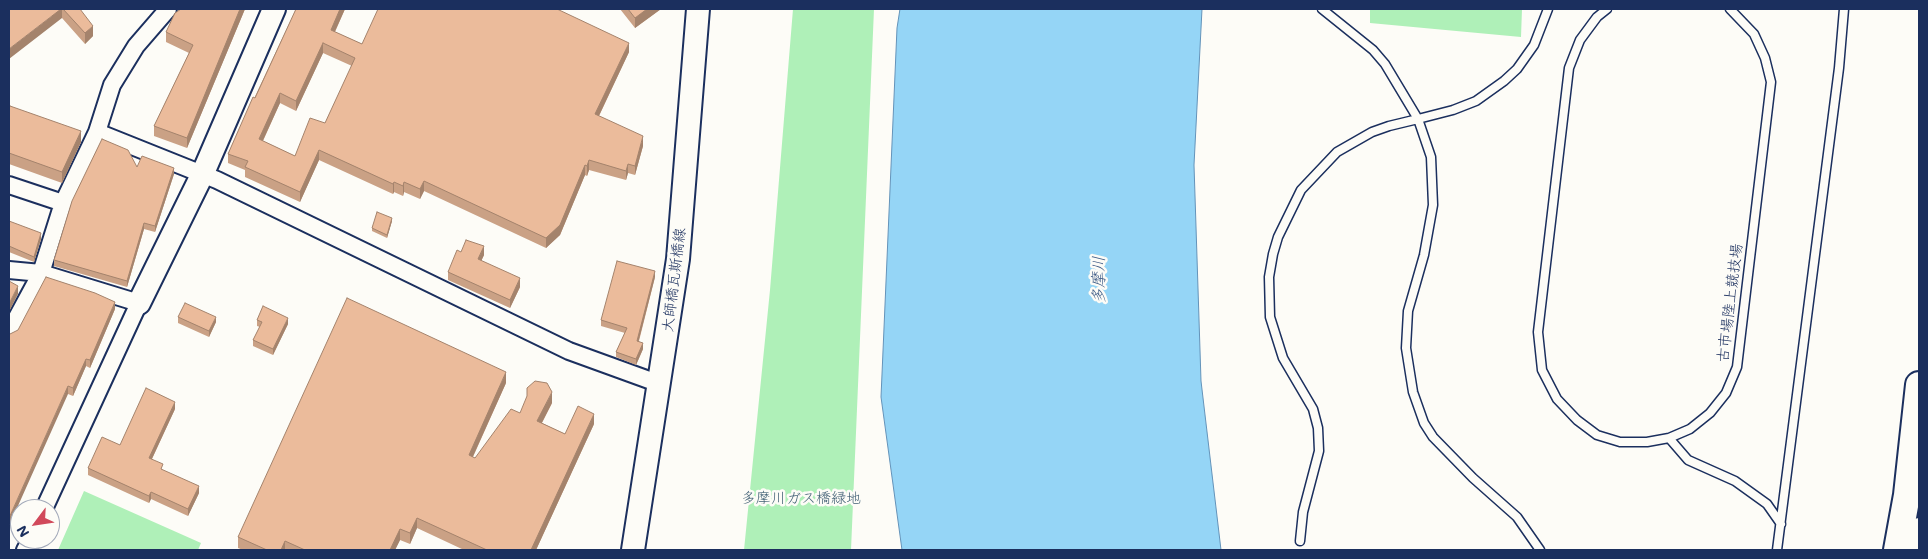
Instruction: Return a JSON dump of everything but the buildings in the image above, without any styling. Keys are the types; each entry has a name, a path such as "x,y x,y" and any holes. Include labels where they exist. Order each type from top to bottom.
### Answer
{"main road":[{"path":"1896,550 1907,495 1919,385"}],"street":[{"path":"9,332 41,272 63,203 97,132 112,85 136,46 168,9"},
{"path":"49,499 139,303 202,173 274,9"},
{"name":"大師橋瓦斯橋線","path":"634,550 678,259 698,9"},
{"path":"97,132 202,173 569,351 660,384"},
{"path":"9,185 63,203"},
{"path":"9,270 41,272 139,303"},
{"path":"1916,550 1919,526"}],"lane":[{"path":"1322,9 1373,50 1385,64 1418,119 1431,156 1433,205 1424,255 1411,293 1406,348 1412,392 1424,423 1433,436 1473,478 1517,516 1540,550"},
{"path":"1300,541 1304,505 1320,451 1318,428 1313,409 1283,358 1270,317 1269,277 1278,237 1301,190 1338,152 1372,132 1453,110 1476,101 1504,81 1517,69 1534,45 1548,9"},
{"name":"古市場陸上競技場","path":"1607,9 1597,17 1580,40 1569,68 1538,332 1542,370 1558,399 1577,420 1597,435 1620,442 1648,442 1669,438 1690,429 1710,413 1726,393 1738,367 1771,82 1765,58 1754,34 1730,9"},
{"path":"1777,550 1839,68 1844,9"},
{"path":"1669,438 1688,460 1735,481 1767,504 1781,524"}],"green space":[{"name":"多摩川ガス橋緑地","path":"793,9 874,9 851,550 744,550 770,290"},
{"path":"1370,9 1522,9 1521,37 1370,23"},
{"path":"84,491 201,543 198,550 58,550"}],"water":[{"name":"多摩川","path":"900,9 1202,9 1194,165 1201,381 1221,550 902,550 881,397 897,28"}]}
